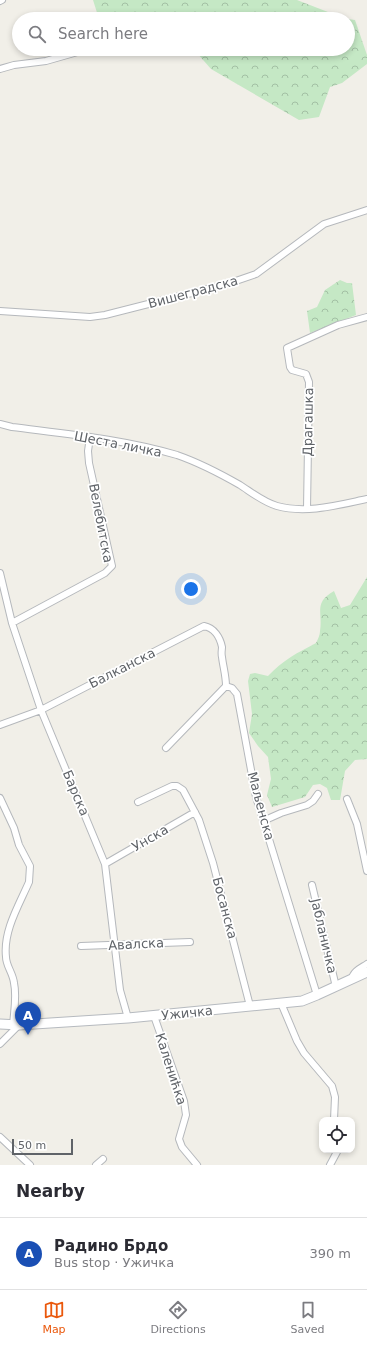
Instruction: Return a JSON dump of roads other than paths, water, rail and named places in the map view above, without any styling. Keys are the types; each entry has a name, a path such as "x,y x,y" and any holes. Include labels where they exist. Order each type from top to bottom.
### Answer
{"main road":[{"name":"Ужичка","path":"0,1024 16,1025 128,1018 302,1001 367,972"}],"street":[{"path":"0,69 14,65 46,62 65,56"},
{"name":"Вишеградска","path":"0,311 90,317 105,315 227,284 256,274 324,224 367,210"},
{"name":"Драгашка","path":"307,509 309,382 306,374 292,370 290,367 287,348 338,325 367,317"},
{"name":"Шеста личка","path":"0,424 12,427 132,443 195,461 212,469 268,503 276,506 307,509 367,499"},
{"name":"Велебитска","path":"12,623 106,573 112,566 89,463 88,451 90,437"},
{"name":"Барска","path":"0,573 12,623 41,710 105,864 120,990 128,1018"},
{"name":"Балканска","path":"1,723 41,710 204,626 218,636 222,647 226,686"},
{"path":"166,748 226,686"},
{"name":"Маљенска","path":"226,686 232,688 237,694 256,797 317,995"},
{"name":"Босанска","path":"138,802 172,786 177,786 183,790 195,812 213,863 250,1006"},
{"path":"263,821 281,813 308,805 318,794"},
{"path":"0,798 14,828 19,845 30,866 29,882 9,929 6,946 7,966 12,974 15,989 16,1025 0,1044"},
{"path":"347,799 357,824 367,871"},
{"name":"Унска","path":"105,864 195,812"},
{"name":"Јабланичка","path":"312,885 336,987"},
{"name":"Авалска","path":"81,946 115,946 190,942"},
{"path":"352,979 355,972 367,964"},
{"path":"281,1003 297,1042 304,1053 332,1086 336,1097 334,1117"},
{"name":"Каленићка","path":"154,1016 184,1101 186,1115 179,1139 182,1147 196,1165"},
{"path":"0,1137 30,1165"},
{"path":"330,1165 336,1153"},
{"path":"96,1165 103,1160"}],"place":[{"name":"Радино Брдо","path":"28,1035"}]}
